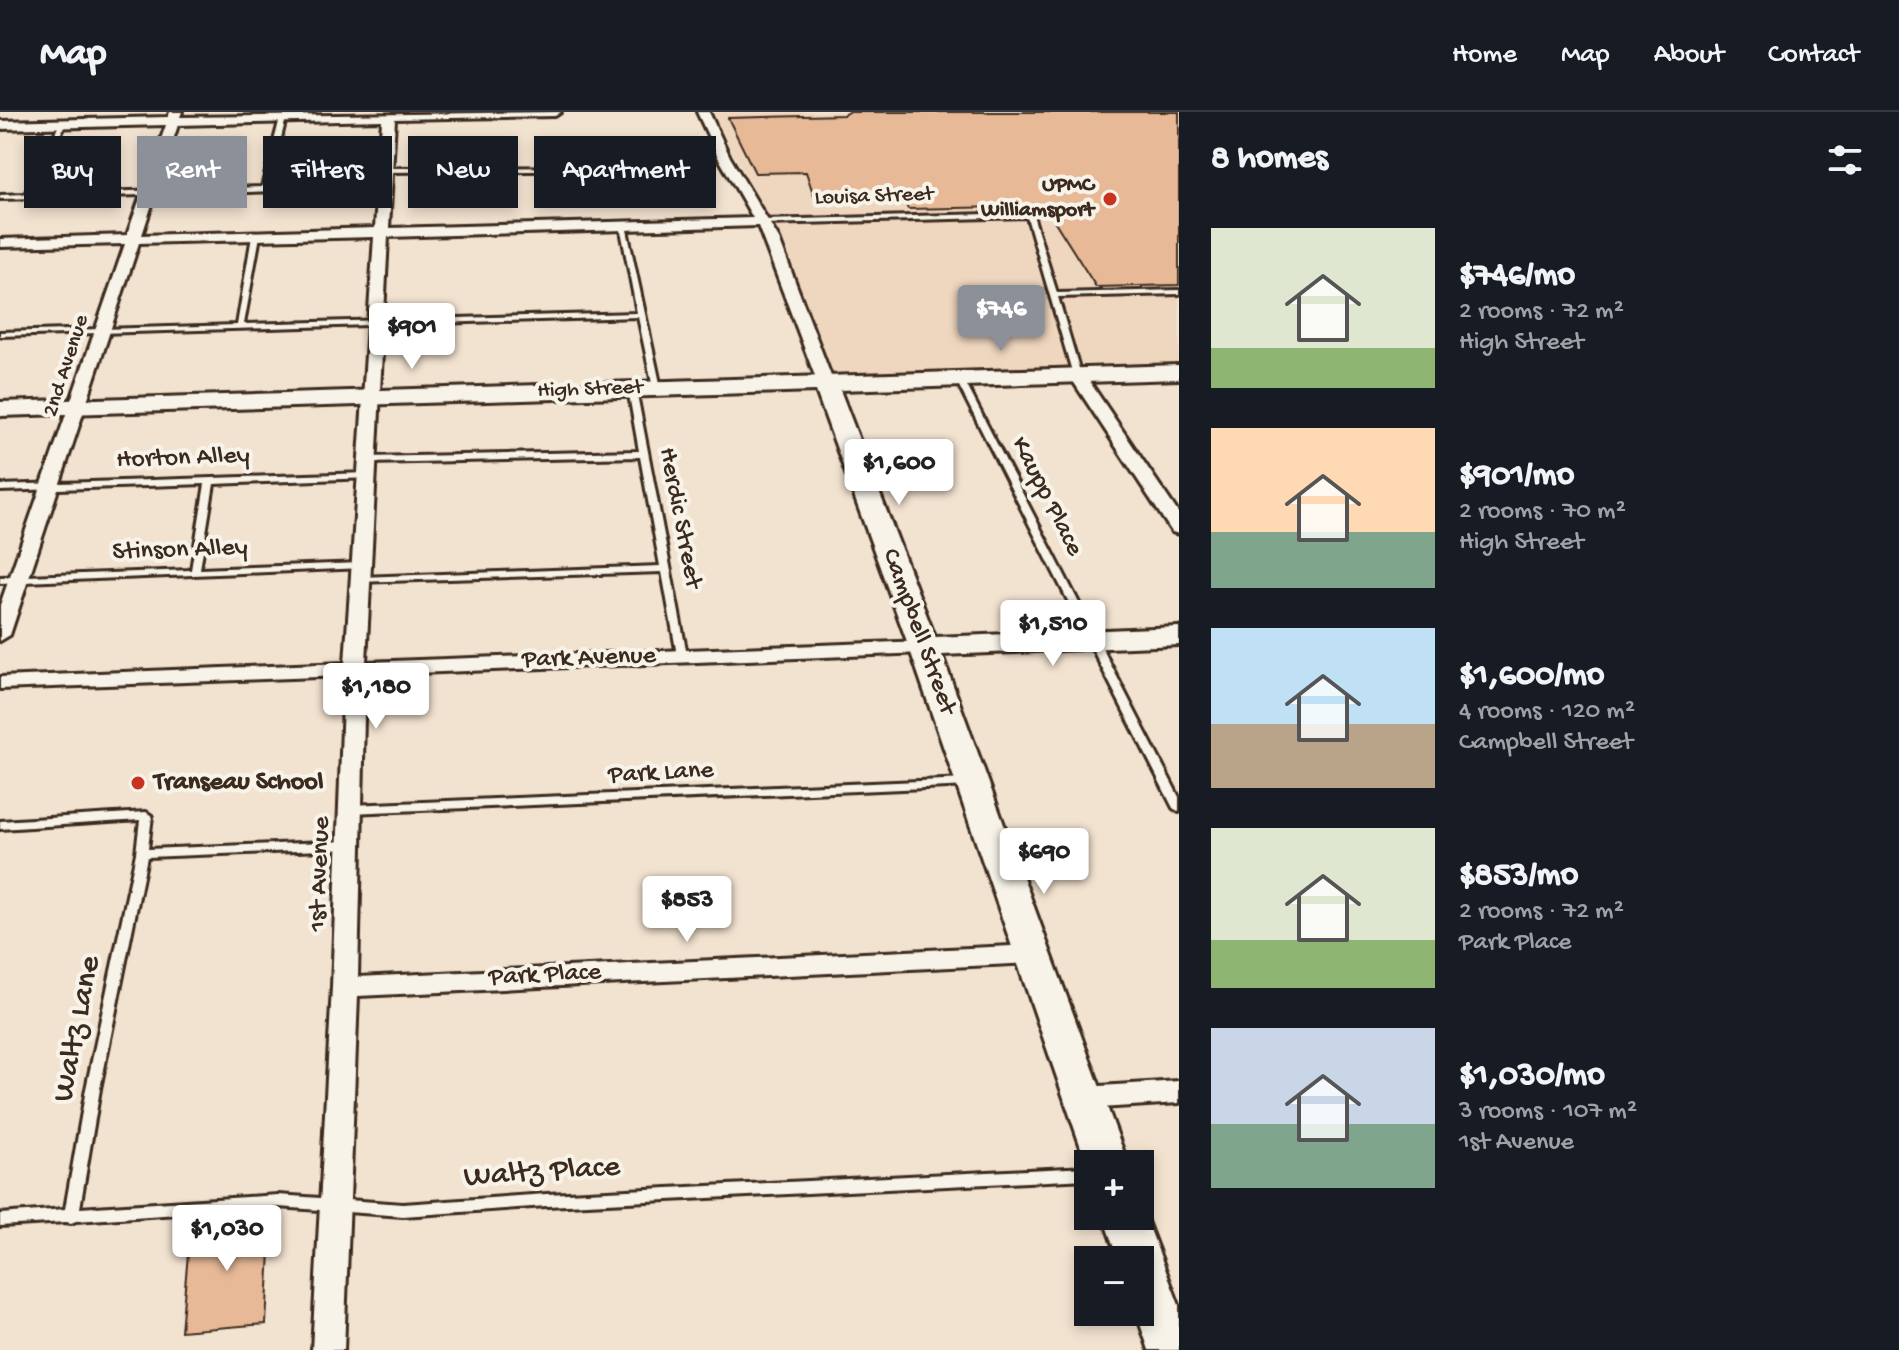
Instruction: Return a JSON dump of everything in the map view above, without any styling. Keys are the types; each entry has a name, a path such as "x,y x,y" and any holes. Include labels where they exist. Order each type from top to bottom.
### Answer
{"street":[{"path":"0,125 174,116 283,118 555,112"},
{"name":"Campbell Street","path":"703,112 724,157 763,222 783,267 924,647 1102,1150"},
{"name":"1st Avenue","path":"387,136 389,114"},
{"name":"2nd Avenue","path":"167,136 174,116"},
{"name":"2nd Avenue","path":"0,635 142,208"},
{"name":"1st Avenue","path":"328,1350 345,987 355,668 383,208"},
{"name":"Louisa Street","path":"2,246 763,222"},
{"name":"High Street","path":"0,409 1179,372"},
{"path":"1077,375 1179,528"},
{"name":"Park Avenue","path":"0,683 1179,636"},
{"name":"Park Place","path":"345,987 1033,954"},
{"path":"1084,1098 1179,1092"},
{"path":"1130,1230 1172,1350"}],"lane":[{"path":"278,136 283,118"},
{"path":"57,136 63,123"},
{"path":"392,178 534,173"},
{"path":"0,197 24,196"},
{"name":"Louisa Street","path":"763,222 1030,215 1053,295"},
{"path":"623,225 657,388"},
{"path":"240,327 256,236"},
{"path":"1077,375 1053,295 1179,292"},
{"path":"0,334 643,315"},
{"name":"Kaupp Place","path":"959,378 1179,808"},
{"name":"Herdic Street","path":"632,389 682,655"},
{"name":"Horton Alley","path":"0,488 210,480 368,468 645,454"},
{"path":"195,572 210,480"},
{"name":"Stinson Alley","path":"0,580 195,572 667,569"},
{"name":"Park Lane","path":"351,809 972,783"},
{"path":"0,825 146,816 142,853 350,845"},
{"name":"Waltz Lane","path":"71,1217 142,853"},
{"name":"Waltz Place","path":"0,1220 278,1201 403,1210 1074,1174"}],"shaded area":[{"path":"711,112 1179,112 1179,366 832,377 769,219"}],"building":[{"name":"UPMC Williamsport","path":"849,112 1179,112 1179,285 1096,287 1045,206 908,209 902,198 857,203 830,196 814,196 806,172 755,173 728,118 844,115"},
{"path":"272,1215 266,1324 181,1331 191,1221"}],"place":[{"name":"UPMC Williamsport","path":"1110,199"},
{"name":"Transeau School","path":"138,783"}]}
